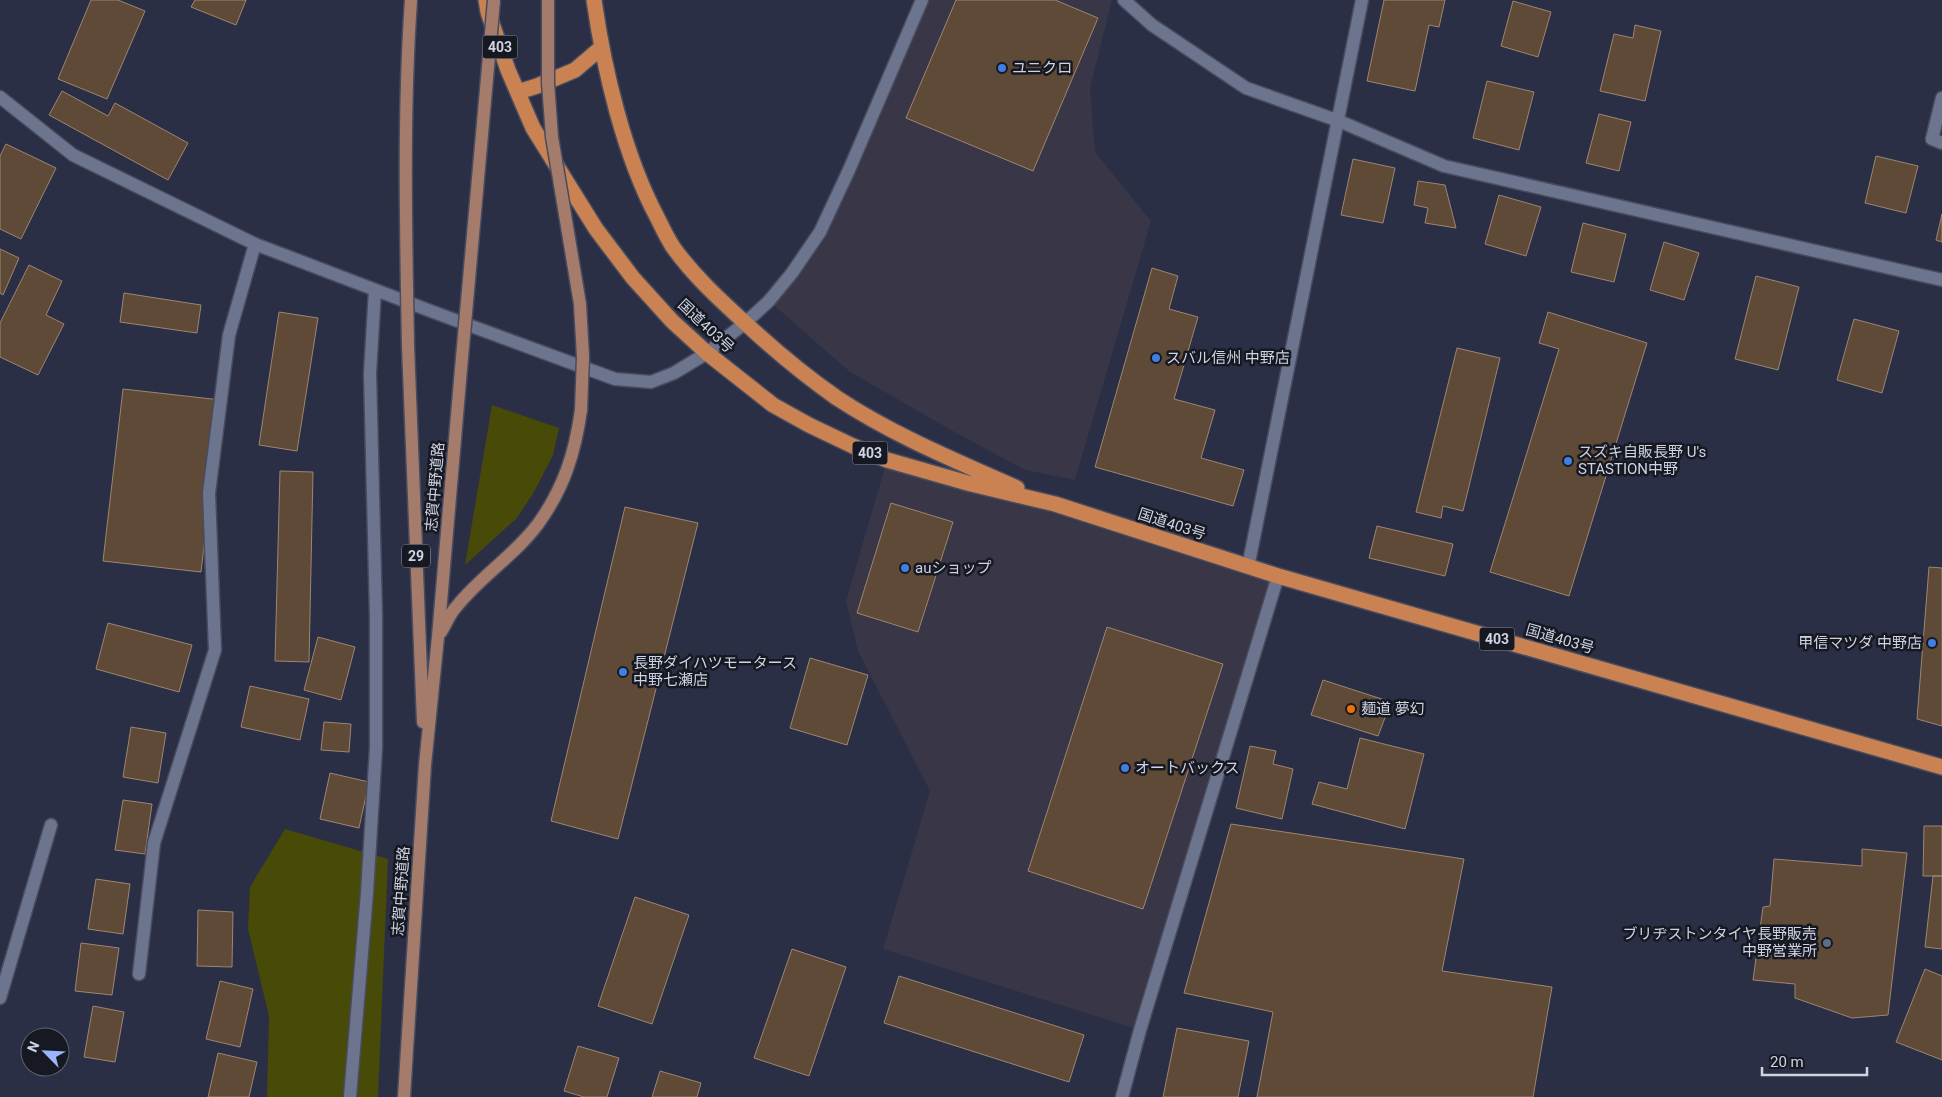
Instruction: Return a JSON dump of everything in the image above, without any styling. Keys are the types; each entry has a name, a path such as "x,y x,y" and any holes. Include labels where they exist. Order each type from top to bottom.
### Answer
{"highway":[{"name":"国道403号","path":"486,0 488,12 506,62 533,128 596,229 634,278 666,314 707,353 773,405 809,425 887,460 1055,504 1278,576 1942,767"},
{"name":"国道403号","path":"594,0 602,47 625,140 645,194 672,246 705,286 772,348 824,388 886,427 930,449 1055,504"},
{"path":"518,92 575,70 602,47"}],"main road":[{"name":"29","path":"411,0 406,72 405,155 408,346 425,765"},
{"name":"志賀中野道路","path":"404,1097 425,765 494,0"},
{"name":"29","path":"438,637 456,607 538,524 570,466 577,438 581,410 583,357 580,304 552,136 548,83 548,0"}],"street":[{"path":"0,97 74,155 255,244 614,379 651,382 674,373 707,353 769,301 792,273 820,232 849,170 922,0"},
{"path":"1124,0 1152,25 1246,88 1339,121 1444,166 1942,280"},
{"path":"1248,567 1362,0"},
{"path":"1942,98 1932,139 1942,144"},
{"path":"139,974 154,843 215,650 210,493 229,335 255,244"},
{"path":"350,1097 367,893 376,748 376,616 370,373 375,290"},
{"path":"1122,1097 1140,1030 1278,576"},
{"path":"0,998 52,825"}],"shaded area":[{"path":"922,0 1112,0 1090,88 1095,152 1151,221 1075,480 1025,470 850,372 769,301 820,232"},
{"path":"492,405 559,428 553,455 534,492 517,518 465,565"},
{"path":"887,460 1278,576 1140,1030 883,949 930,791 858,651 846,601"},
{"path":"285,829 388,859 378,1097 267,1097 269,1016 248,929 250,887"}],"building":[{"path":"91,0 118,0 145,11 107,99 58,79"},
{"path":"195,0 246,0 236,25 191,7"},
{"name":"ユニクロ","path":"956,0 1055,0 1098,18 1033,171 906,118"},
{"path":"1384,0 1445,0 1439,27 1429,25 1415,91 1367,81"},
{"path":"1513,1 1551,12 1538,57 1501,46"},
{"path":"1635,25 1661,31 1645,101 1600,91 1614,34 1633,38"},
{"path":"1487,81 1534,92 1519,150 1473,138"},
{"path":"62,91 108,116 115,103 188,143 168,180 49,115"},
{"path":"1599,114 1631,122 1619,171 1586,163"},
{"path":"6,144 56,168 21,239 0,229 0,156"},
{"path":"1876,156 1918,166 1906,213 1865,203"},
{"path":"1353,159 1395,168 1383,223 1341,215"},
{"path":"1418,181 1445,185 1456,228 1425,223 1428,208 1414,205"},
{"path":"1499,195 1541,207 1526,256 1485,244"},
{"path":"1942,214 1942,242 1936,240"},
{"path":"1583,223 1626,234 1614,282 1571,272"},
{"path":"1664,242 1699,253 1684,300 1650,290"},
{"path":"0,249 19,258 3,295 0,293"},
{"path":"29,265 62,281 46,315 64,324 38,375 0,357 0,323"},
{"name":"スバル信州 中野店","path":"1152,268 1178,276 1169,309 1198,317 1174,399 1215,410 1201,458 1244,470 1233,506 1095,467"},
{"path":"1756,276 1799,287 1778,370 1735,359"},
{"path":"124,293 201,305 197,333 120,322"},
{"path":"279,312 318,318 297,451 259,445"},
{"name":"スズキ自販長野 U's STASTION中野","path":"1548,312 1647,343 1569,596 1490,572 1559,349 1539,343"},
{"path":"1854,319 1899,331 1882,393 1837,380"},
{"path":"1457,348 1500,358 1463,511 1443,506 1441,518 1416,512"},
{"path":"123,389 221,400 201,572 103,561"},
{"path":"280,471 313,472 309,662 275,661"},
{"name":"auショップ","path":"891,503 953,522 918,632 857,613"},
{"name":"長野ダイハツモータース 中野七瀬店","path":"625,507 698,523 618,839 551,821"},
{"path":"1377,526 1453,544 1445,576 1369,558"},
{"name":"甲信マツダ 中野店","path":"1929,567 1942,568 1942,726 1917,719"},
{"path":"108,623 192,645 179,692 96,669"},
{"name":"オートバックス","path":"1107,627 1223,664 1143,909 1028,871"},
{"path":"318,637 355,647 341,700 304,690"},
{"path":"810,658 868,675 847,745 790,728"},
{"name":"麺道 夢幻","path":"1323,680 1391,702 1378,736 1311,715"},
{"path":"250,686 309,699 300,740 241,727"},
{"path":"324,722 351,724 349,752 321,750"},
{"path":"131,727 166,733 158,783 123,777"},
{"path":"1360,738 1424,754 1405,829 1312,804 1319,782 1347,789"},
{"path":"1250,746 1276,751 1273,764 1293,769 1282,819 1236,808"},
{"path":"330,773 369,782 359,828 320,819"},
{"path":"123,800 152,804 145,854 115,850"},
{"path":"1231,824 1464,859 1442,971 1552,987 1533,1097 1257,1097 1273,1012 1184,993"},
{"path":"1924,826 1942,826 1942,876 1923,876"},
{"name":"ブリヂストンタイヤ長野販売 中野営業所","path":"1862,849 1907,853 1888,1015 1852,1018 1795,998 1795,984 1753,980 1763,907 1770,906 1774,859 1862,866"},
{"path":"1933,876 1942,876 1942,949 1925,947"},
{"path":"96,879 130,884 123,934 88,929"},
{"path":"635,897 689,915 652,1024 598,1006"},
{"path":"198,910 233,912 232,967 197,966"},
{"path":"81,943 119,948 112,995 75,991"},
{"path":"792,949 846,967 809,1076 754,1058"},
{"path":"1925,969 1942,976 1942,1060 1896,1042"},
{"path":"899,976 1084,1035 1069,1082 884,1023"},
{"path":"220,981 253,989 240,1047 206,1039"},
{"path":"93,1006 124,1012 115,1062 84,1057"},
{"path":"1177,1028 1249,1041 1238,1097 1163,1097"},
{"path":"578,1046 619,1058 607,1097 584,1097 564,1091"},
{"path":"218,1053 257,1062 249,1097 208,1097"},
{"path":"660,1071 701,1083 697,1097 652,1097"}],"place":[{"name":"ユニクロ","path":"1002,68"},
{"name":"スバル信州 中野店","path":"1156,358"},
{"name":"スズキ自販長野 U's STASTION中野","path":"1568,461"},
{"name":"auショップ","path":"905,568"},
{"name":"甲信マツダ 中野店","path":"1932,643"},
{"name":"長野ダイハツモータース 中野七瀬店","path":"623,672"},
{"name":"麺道 夢幻","path":"1351,709"},
{"name":"オートバックス","path":"1125,768"},
{"name":"ブリヂストンタイヤ長野販売 中野営業所","path":"1827,943"}]}
